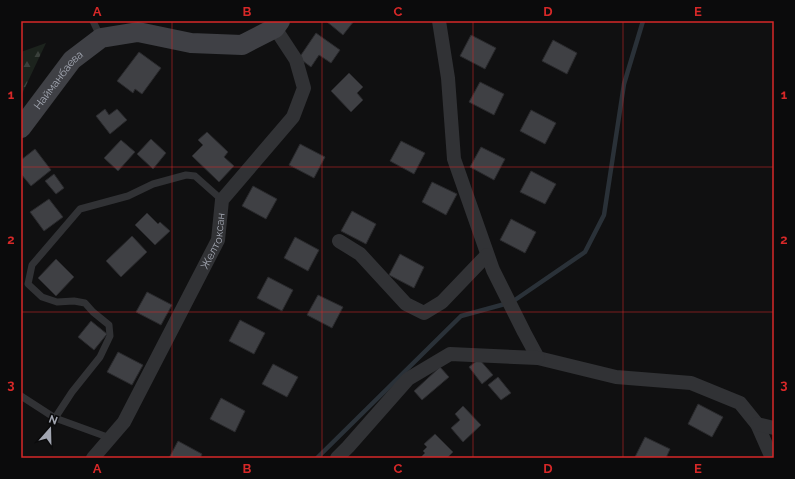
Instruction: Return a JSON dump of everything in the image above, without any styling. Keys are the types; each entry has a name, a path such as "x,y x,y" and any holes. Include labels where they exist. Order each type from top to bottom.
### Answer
{"main road":[{"name":"Желтоксан","path":"97,29 138,32 191,43 242,45 278,24"},
{"name":"Найманбаева","path":"21,128 97,29"}],"street":[{"path":"439,21 448,78 454,159 493,270 538,358"},
{"name":"Желтоксан","path":"92,458 124,422 218,240 222,200 293,117 304,88 296,60 278,24"},
{"path":"339,241 360,254 406,304 424,313 442,302 487,255"},
{"path":"337,458 408,379 450,354 538,358 616,377 691,383 740,403 758,424 772,458"},
{"path":"758,424 774,428"}],"lane":[{"path":"55,418 72,392 100,357 110,336 109,325 93,312 85,303 74,301 57,302 42,297 28,284 32,265 80,209 128,196 153,184 186,175 195,176 222,200"},
{"path":"21,396 55,418 110,438"}],"green space":[{"path":"46,43 21,96 21,52"}],"building":[{"path":"326,21 354,21 343,35"},
{"path":"316,33 340,50 331,63 319,55 311,67 299,58"},
{"path":"471,35 496,48 485,69 460,56"},
{"path":"553,40 577,53 567,74 542,61"},
{"path":"139,52 161,68 142,94 135,89 133,93 117,81"},
{"path":"349,73 363,87 357,93 363,100 351,112 331,91"},
{"path":"480,82 504,94 494,115 469,102"},
{"path":"105,109 109,115 117,109 127,120 110,134 96,116"},
{"path":"531,110 556,123 545,144 520,131"},
{"path":"207,132 228,152 224,157 234,166 219,182 192,156 203,145 198,140"},
{"path":"151,139 166,153 153,169 137,154"},
{"path":"121,140 135,152 118,171 104,158"},
{"path":"401,141 425,153 414,174 390,161"},
{"path":"300,144 325,157 314,178 289,165"},
{"path":"481,147 505,159 494,180 470,167"},
{"path":"35,149 51,170 31,186 21,174 21,160"},
{"path":"531,171 556,184 545,204 520,192"},
{"path":"54,174 64,188 56,194 45,181"},
{"path":"432,182 457,194 446,215 422,202"},
{"path":"253,186 277,199 266,219 242,206"},
{"path":"49,199 63,217 44,231 30,212"},
{"path":"352,211 376,224 366,244 341,231"},
{"path":"147,213 158,224 160,222 170,231 155,245 135,225"},
{"path":"511,219 536,232 525,253 500,240"},
{"path":"132,236 147,252 121,277 106,261"},
{"path":"295,237 319,250 308,271 284,258"},
{"path":"400,254 424,267 414,288 389,275"},
{"path":"56,259 74,277 56,296 38,278"},
{"path":"268,277 293,290 282,311 257,298"},
{"path":"147,292 172,305 161,325 136,312"},
{"path":"318,295 343,307 332,328 307,315"},
{"path":"240,320 265,333 254,354 229,341"},
{"path":"91,321 107,334 94,350 78,337"},
{"path":"118,352 143,365 132,385 107,372"},
{"path":"479,359 493,375 482,384 469,367"},
{"path":"273,364 298,377 287,397 262,384"},
{"path":"440,367 449,377 422,400 414,391"},
{"path":"498,377 511,393 501,400 488,385"},
{"path":"221,398 245,411 235,432 210,419"},
{"path":"698,404 723,417 712,437 688,424"},
{"path":"463,406 481,425 463,442 451,428 460,420 455,414"},
{"path":"435,434 453,452 447,458 420,458 425,453 423,451 427,447 424,444"},
{"path":"645,437 670,449 666,458 635,457"},
{"path":"178,441 202,454 200,458 169,458"}],"waterway":[{"path":"317,458 461,316 512,302 585,252 604,215 624,84 643,21"}]}
